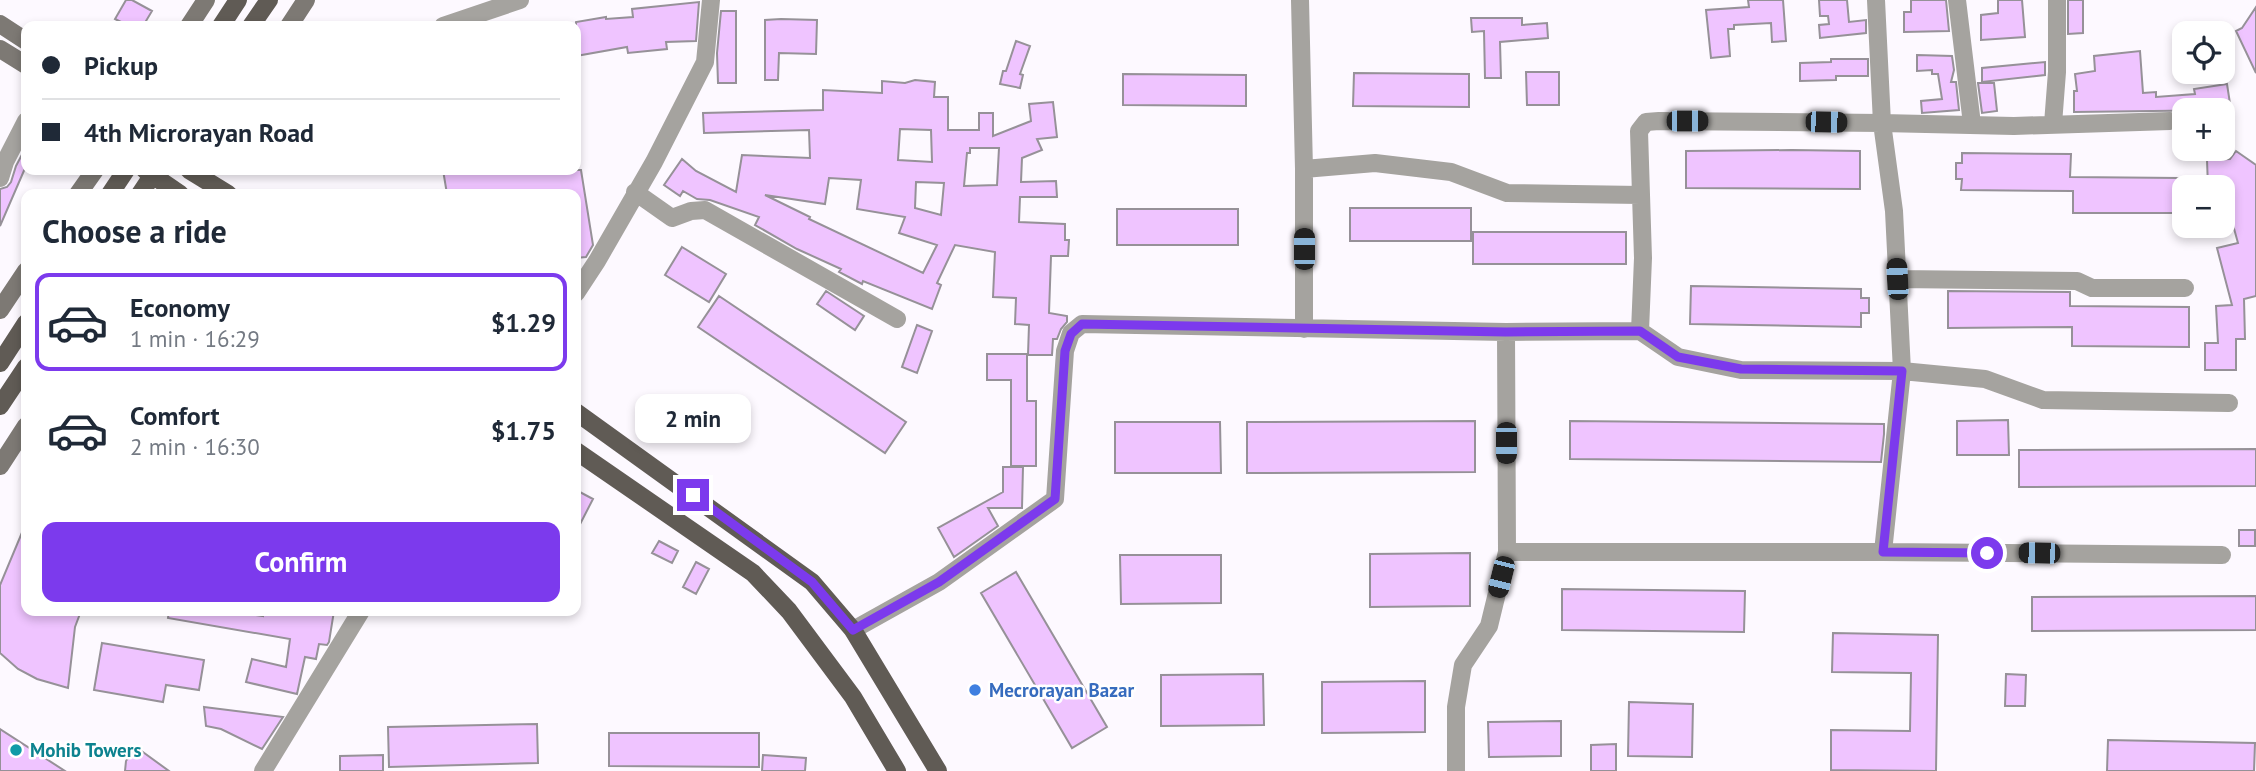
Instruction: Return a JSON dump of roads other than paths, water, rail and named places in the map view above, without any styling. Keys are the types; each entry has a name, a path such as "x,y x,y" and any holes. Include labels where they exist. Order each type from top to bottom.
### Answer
{"main road":[{"path":"192,21 206,0"},
{"path":"223,21 238,0"},
{"path":"254,21 268,0"},
{"path":"292,21 306,0"},
{"path":"0,24 21,38"},
{"path":"0,49 21,62"},
{"path":"155,175 173,189"},
{"path":"198,175 220,189"},
{"path":"0,310 21,278"},
{"path":"0,363 21,331"},
{"path":"0,406 21,374"},
{"path":"581,416 812,582 853,630 938,771"},
{"path":"0,467 21,434"},
{"path":"581,454 753,573 789,611 853,697 897,771"},
{"path":"659,507 673,481"}],"street":[{"path":"458,21 520,0"},
{"path":"581,285 654,162 705,62 711,0"},
{"path":"1300,0 1304,329"},
{"path":"1876,0 1882,123 1894,211 1902,371 1883,552"},
{"path":"1957,0 1972,124"},
{"path":"2053,124 2057,72 2057,0"},
{"path":"1640,331 1643,258 1639,131 1646,122 2053,124 2170,121"},
{"path":"2,165 21,130"},
{"path":"1304,169 1375,163 1451,172 1507,193 1640,195"},
{"path":"635,192 672,218 691,211 705,210 897,319"},
{"path":"1897,279 2077,281 2092,288 2185,288"},
{"path":"853,630 939,582 1055,499 1065,351 1071,334 1082,324 1506,332 1640,331 1678,357 1741,369 1902,371 1985,379 2043,400 2230,404"},
{"path":"1456,771 1457,707 1463,665 1489,626 1507,552 1506,332"},
{"path":"1507,552 2222,555"},
{"path":"263,771 358,616"}],"place":[{"name":"Mecrorayan Bazar","path":"975,690"},
{"name":"Mohib Towers","path":"16,750"}]}
